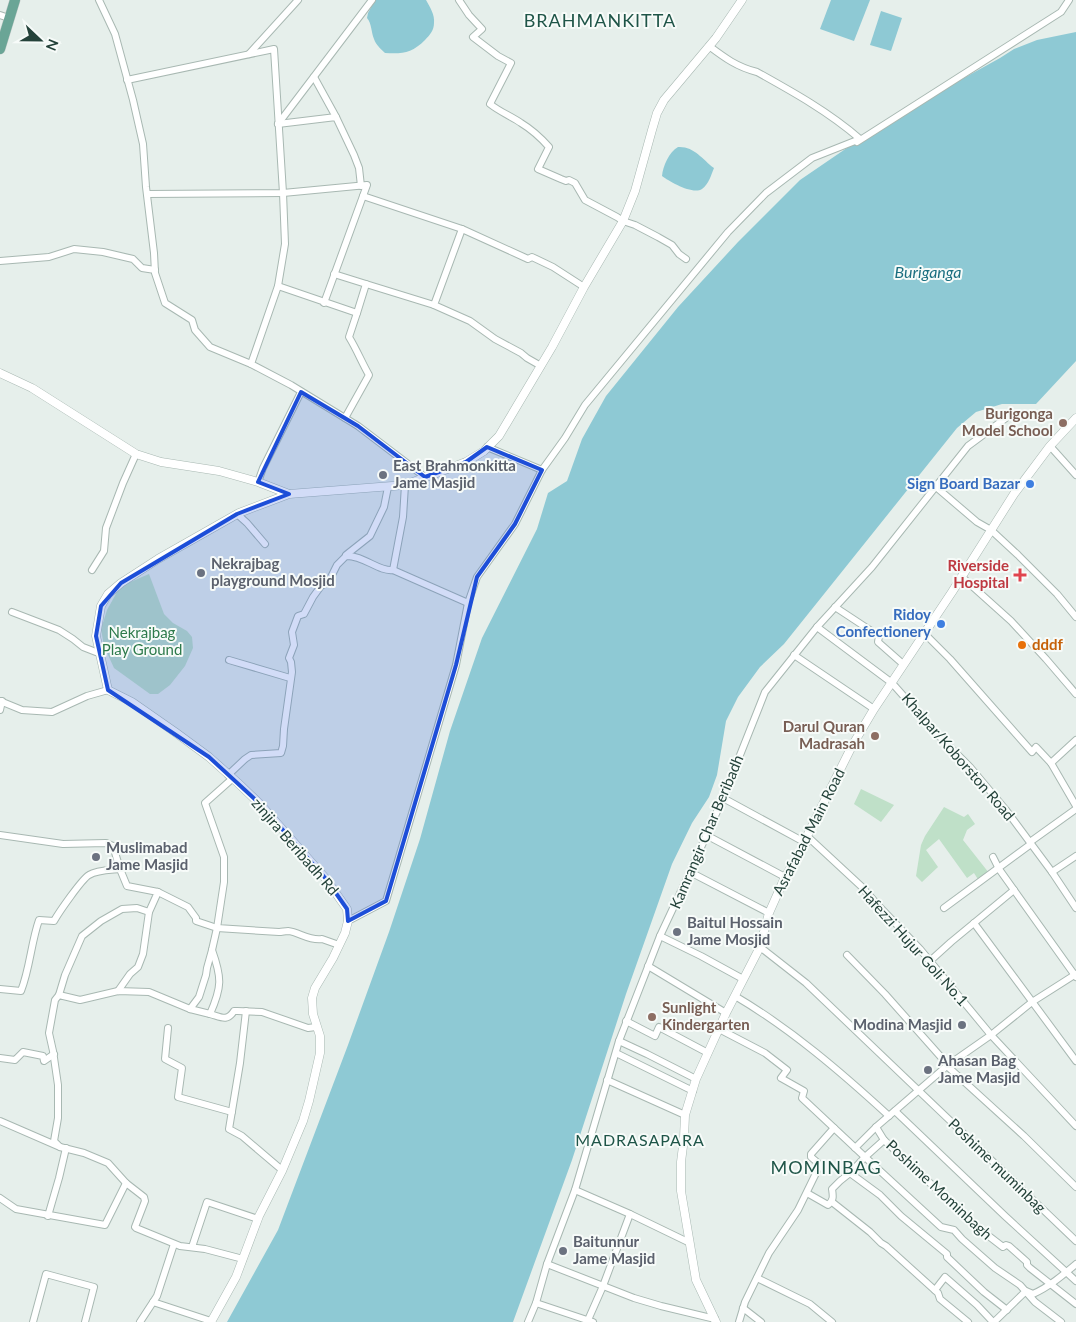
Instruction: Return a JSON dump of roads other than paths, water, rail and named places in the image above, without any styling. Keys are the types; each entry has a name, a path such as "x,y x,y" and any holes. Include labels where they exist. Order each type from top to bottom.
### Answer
{"main road":[{"path":"0,49 4,17 15,0"}],"street":[{"path":"99,0 114,34 128,80 143,144 155,270 165,303 192,320 195,330 210,347 252,364 345,418 426,478"},
{"path":"249,54 298,0"},
{"path":"278,124 372,0"},
{"path":"459,0 482,29 473,37 498,56 511,63 490,104 500,112 522,123 549,147 538,169 561,179 575,182 585,200 672,245 686,259"},
{"path":"0,710 1,701 22,710 52,712 87,696 108,690 96,636 101,606 108,594 121,583 158,559 237,514 289,494 405,485 466,462 499,436 623,221 635,191 657,113 664,100 716,38 742,0"},
{"path":"847,148 1061,12 1069,0"},
{"path":"154,1302 211,1322 236,1277 258,1219 282,1170 310,1101 320,1052 320,1036 313,1014 312,998 315,988 339,946 348,921 386,901 456,665 468,603 477,577 515,524 542,470 591,399 728,232 766,193 812,158 860,139 821,109 757,72 728,61 709,46"},
{"path":"128,80 274,49 283,193 284,244 278,286 252,364"},
{"path":"314,77 357,162 360,186"},
{"path":"278,124 336,118"},
{"path":"147,194 283,193 367,185 324,302"},
{"path":"363,196 462,229 528,259 532,257 552,266 584,287"},
{"path":"434,305 462,229"},
{"path":"0,261 49,257 74,249 103,252 133,259 142,268 155,270"},
{"path":"334,274 434,305 470,321 495,339 541,366"},
{"path":"345,418 369,375 349,337 366,284"},
{"path":"278,286 357,313"},
{"path":"0,373 32,388 136,454 160,462 219,471 258,482 289,494"},
{"path":"258,482 263,468 301,392"},
{"name":"Kamrangir Char Beribadh","path":"528,1322 536,1303 547,1264 576,1190 626,1021 660,936 723,798 765,692 817,627 872,567 968,446 1010,415"},
{"name":"Asrafabad Main Road","path":"715,1320 696,1280 681,1191 681,1162 685,1116 696,1080 726,1013 760,947 769,913 785,877 852,746 903,664 962,578 1014,494 1050,446 1076,418"},
{"path":"1050,446 1076,475"},
{"path":"487,447 542,470"},
{"path":"92,570 104,551 106,528 136,454"},
{"path":"393,570 403,517 405,485"},
{"path":"190,1008 199,996 206,975 217,928 224,882 224,857 205,804 244,759 251,755 281,753 284,746 290,678 291,662 289,658 294,645 292,632 298,616 304,614 321,586 329,581 337,565 370,536 384,507 388,487"},
{"path":"936,487 977,522 991,530 1057,594 1076,617"},
{"path":"237,514 265,544"},
{"path":"346,556 355,556 389,571 393,570 468,603"},
{"path":"962,578 1011,621 1076,694"},
{"path":"835,607 878,636 878,642 903,664"},
{"path":"12,612 59,630 83,647 101,654"},
{"name":"Khalpar/Koborston Road","path":"817,627 892,683 940,737 970,767 1006,810 1076,908"},
{"path":"924,633 975,686 1032,752 1036,747 1051,763 1076,807 999,869 944,908"},
{"path":"794,656 874,709"},
{"path":"229,660 290,678"},
{"name":"zinjira Beribadh Rd","path":"108,690 132,702 209,757 260,804 326,879 347,909 348,921"},
{"path":"1051,763 1076,740"},
{"name":"Hafezzi Hujur Goli No.1","path":"723,798 806,839 862,887 930,961 991,1035 1076,1126"},
{"path":"0,835 63,844 106,843 113,846 127,886 158,892 188,907 196,921 217,928 288,931 304,937 322,939 339,946"},
{"path":"706,836 785,877"},
{"path":"1052,872 1076,856"},
{"path":"855,1148 876,1127 947,1066 991,1035 1032,1002 1075,975 1010,885 993,857"},
{"path":"0,989 22,991 39,920 54,921 89,875 106,870 120,869"},
{"path":"690,872 769,913"},
{"path":"930,961 974,924 1010,885"},
{"path":"118,991 130,974 138,967 143,954 149,912 158,892"},
{"path":"63,1148 54,1141 58,1118 58,1085 49,1033 55,1000 82,936 122,909 137,908 149,912"},
{"path":"974,924 1076,1061"},
{"path":"660,936 743,979"},
{"name":"Poshime muminbag","path":"760,947 806,984 1076,1241"},
{"path":"210,1014 220,989 218,969 212,950"},
{"path":"847,955 874,982 947,1066 1024,1136 1076,1187"},
{"path":"648,966 726,1013"},
{"path":"58,996 80,1000 118,991 149,992 190,1008 227,1018 234,1012 262,1012 308,1028 316,1027"},
{"path":"735,996 769,1017 892,1113 1076,1281"},
{"path":"246,1011 229,1129 242,1136 282,1170"},
{"path":"626,1021 655,1036 659,1027 708,1053"},
{"path":"168,1028 165,1059 182,1068 178,1097 232,1112"},
{"path":"719,1029 765,1053 787,1070 781,1078 804,1091 802,1098 941,1227 954,1230 995,1268 1020,1285 1035,1302 1062,1322"},
{"path":"619,1041 648,1054 696,1080"},
{"path":"0,1058 15,1060 23,1052 43,1056 44,1061 54,1054"},
{"path":"616,1053 693,1091"},
{"path":"608,1080 685,1116"},
{"path":"0,1121 63,1148 84,1153 108,1163 126,1183 144,1197 145,1201 136,1228 180,1246 221,1252 243,1258"},
{"name":"Poshime Mominbagh","path":"876,1127 884,1140 977,1226 1003,1247 1009,1246 1027,1262 1030,1268 1076,1304"},
{"path":"739,1322 743,1308 769,1253 798,1210 819,1167 818,1163 811,1157 811,1154 834,1128"},
{"path":"832,1202 832,1189 884,1140"},
{"path":"48,1216 57,1187 63,1148"},
{"path":"850,1174 880,1195 901,1216 946,1254 984,1292 1007,1310"},
{"path":"0,1198 16,1209 105,1225 126,1183"},
{"path":"576,1190 690,1243"},
{"path":"807,1193 828,1205 832,1202"},
{"path":"192,1247 207,1202 258,1219"},
{"path":"832,1202 886,1246 935,1290 940,1299 968,1322"},
{"path":"536,1303 580,1320 590,1321 630,1214"},
{"path":"140,1322 157,1296 174,1244"},
{"path":"547,1264 634,1298 715,1320"},
{"path":"1026,1291 1033,1294 1050,1285 1076,1264"},
{"path":"33,1322 46,1274 94,1287 85,1322"},
{"path":"935,1290 945,1277 994,1322 1026,1291"},
{"path":"757,1278 810,1304 832,1322"},
{"path":"743,1308 761,1322"}],"water":[{"path":"375,0 426,0 434,17 434,26 431,32 427,38 411,50 402,53 385,53 375,41 367,18"},
{"path":"831,0 870,0 854,41 820,29"},
{"path":"881,11 902,18 891,51 870,45"},
{"name":"Buriganga","path":"1076,32 1076,361 1036,404 1002,404 976,412 957,428 784,644 760,667 738,697 726,721 717,775 709,797 692,823 672,864 626,994 572,1160 513,1322 227,1322 278,1230 348,1045 420,839 450,731 482,638 537,529 548,493 567,481 582,439 606,396 678,307 738,242 800,180 860,139 1014,49 1037,40"},
{"path":"678,147 684,147 693,151 714,168 708,182 702,189 687,189 662,176 667,160"}],"place":[{"name":"Burigonga Model School","path":"1063,423"},
{"name":"East Brahmonkitta Jame Masjid","path":"383,475"},
{"name":"Sign Board Bazar","path":"1030,484"},
{"name":"Nekrajbag playground Mosjid","path":"201,573"},
{"name":"Riverside Hospital","path":"1020,575"},
{"name":"Ridoy Confectionery","path":"941,624"},
{"name":"dddf","path":"1022,645"},
{"name":"Darul Quran Madrasah","path":"875,736"},
{"name":"Muslimabad Jame Masjid","path":"96,857"},
{"name":"Baitul Hossain Jame Mosjid","path":"677,932"},
{"name":"Sunlight Kindergarten","path":"652,1017"},
{"name":"Modina Masjid","path":"962,1025"},
{"name":"Ahasan Bag Jame Masjid","path":"928,1070"},
{"name":"Baitunnur Jame Masjid","path":"563,1251"}],"district":[{"name":"BRAHMANKITTA","path":"600,21"},
{"name":"MADRASAPARA","path":"640,1140"},
{"name":"MOMINBAG","path":"826,1168"}],"park label":[{"name":"Nekrajbag Play Ground","path":"142,642"}]}
